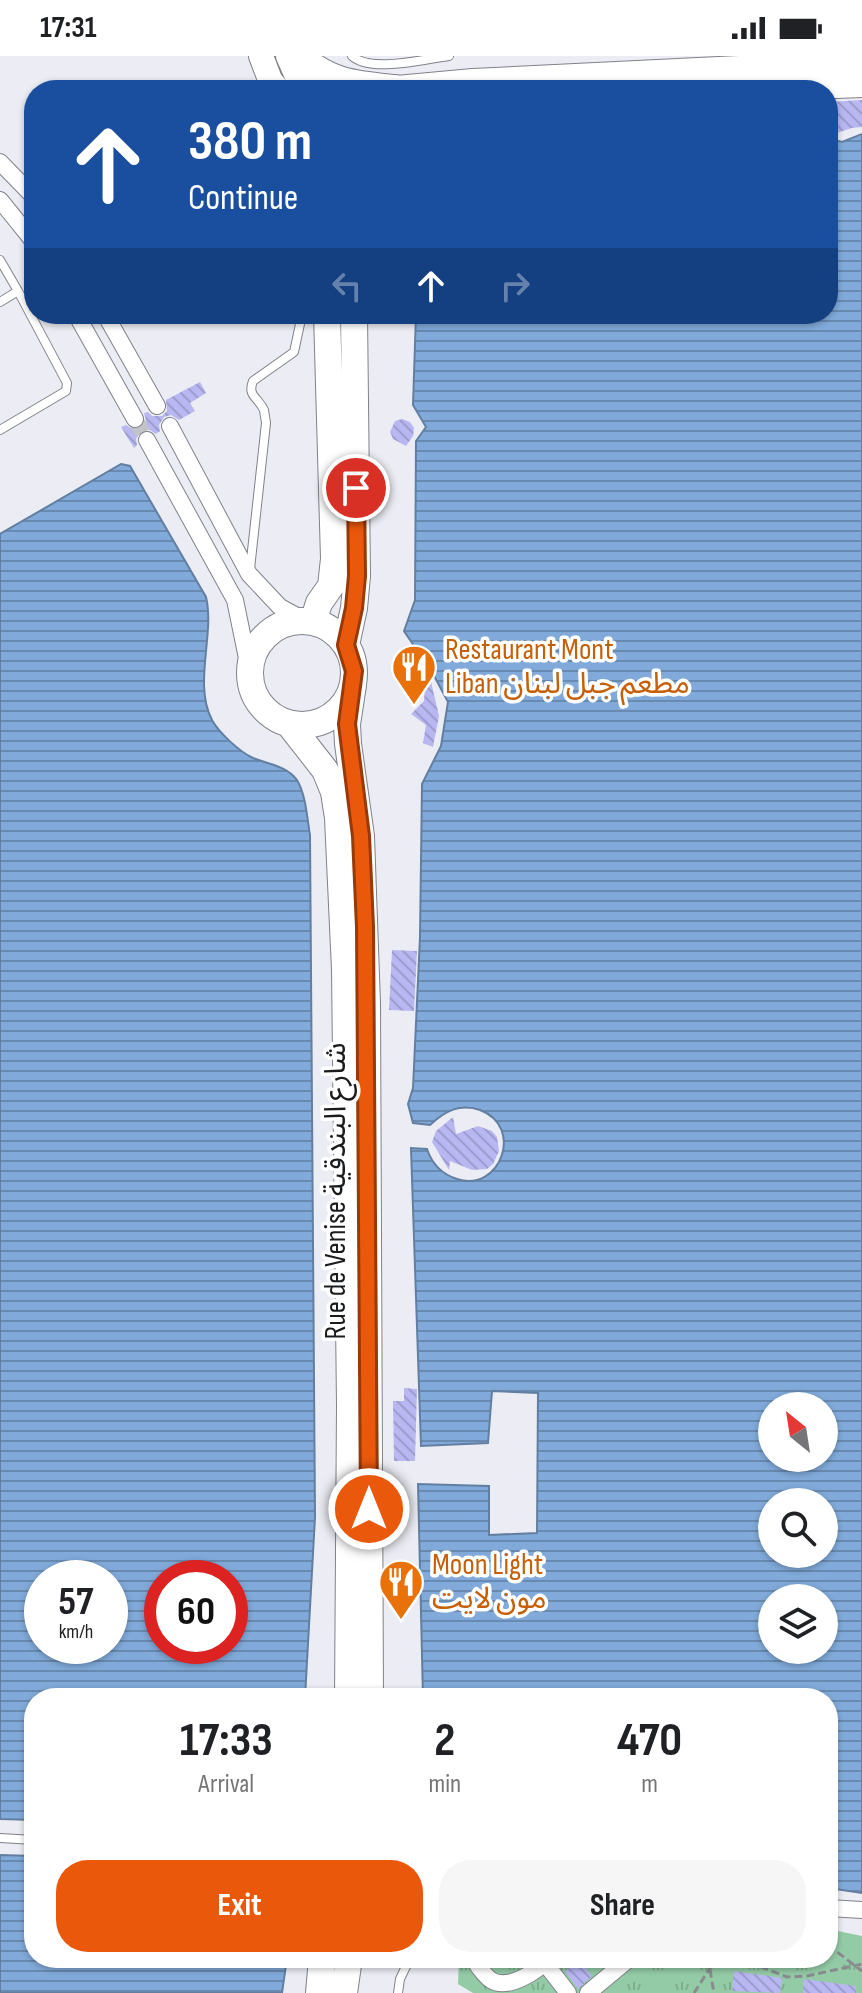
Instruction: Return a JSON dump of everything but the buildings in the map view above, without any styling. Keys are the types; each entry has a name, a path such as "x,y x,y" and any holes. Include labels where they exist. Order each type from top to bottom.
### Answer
{"main road":[{"path":"261,56 271,80"},
{"path":"288,56 299,80"},
{"path":"300,56 340,80"},
{"path":"554,80 862,63"},
{"path":"838,85 862,84"},
{"path":"308,621 331,586 334,559 327,324"},
{"path":"346,645 357,576 354,324"},
{"path":"308,621 338,634 346,645 352,658 353,685 336,713 322,721 306,725 289,724 263,708 255,696 249,668 258,644 278,626 308,621"},
{"name":"Rue de Venise شارع البندقية","path":"353,685 347,724 361,836 367,1004 370,1688"},
{"name":"Rue de Venise شارع البندقية","path":"289,724 325,770 334,792 338,818 345,970 350,1405 348,1688"},
{"path":"319,1993 321,1968"},
{"path":"344,1993 348,1968"}],"street":[{"path":"0,162 24,187"},
{"path":"0,200 24,230"},
{"path":"82,324 135,419"},
{"path":"111,324 157,406"},
{"path":"170,426 249,574 280,607 308,621"},
{"path":"147,440 235,600 249,668"},
{"path":"838,1909 862,1910"},
{"path":"838,1910 862,1917"},
{"path":"480,1968 491,1980 502,1984 516,1980 533,1968"},
{"path":"551,1968 568,1993"},
{"path":"588,1993 618,1968"}],"lane":[{"path":"352,56 372,65 449,56"},
{"path":"0,260 24,302"},
{"path":"0,302 18,291"},
{"path":"0,430 66,391 67,383 36,324"},
{"path":"249,574 266,423 264,410 250,388 253,381 294,352 300,324"},
{"path":"0,1838 24,1839"},
{"path":"398,1993 405,1968"}],"path":[{"path":"838,1951 859,1965 862,1971"},
{"path":"764,1968 787,1977 859,1965"},
{"path":"694,1993 710,1968"},
{"path":"710,1968 714,1993"}],"green space":[{"path":"838,1931 862,1936 862,1993 473,1993 458,1984 459,1968 838,1968"}],"water":[{"path":"862,134 862,1893 838,1889 838,1688 423,1688 418,1484 489,1486 489,1535 537,1533 538,1393 492,1391 488,1443 421,1446 411,1148 427,1149 434,1164 442,1171 457,1179 472,1181 485,1177 495,1168 502,1156 504,1143 494,1118 480,1110 466,1107 453,1110 430,1125 413,1123 408,1104 413,1088 420,937 422,784 441,746 448,702 404,631 415,600 416,441 426,427 413,405 416,324 838,324 838,141"},
{"path":"121,464 130,466 206,597 208,627 204,691 212,720 242,751 293,775 304,800 310,835 315,1517 306,1688 24,1688 24,1820 0,1819 0,534"},
{"path":"0,1855 24,1856 24,1968 286,1968 282,1993 0,1993"}],"tunnel":[{"path":"135,419 147,440"}],"place":[{"name":"Restaurant Mont Liban مطعم جبل لبنان","path":"414,706"},
{"name":"Moon Light مون لايت","path":"401,1621"}],"route":[{"path":"356,488 357,576 346,645 354,671 347,724 361,836 365,927 369,1509"}]}
